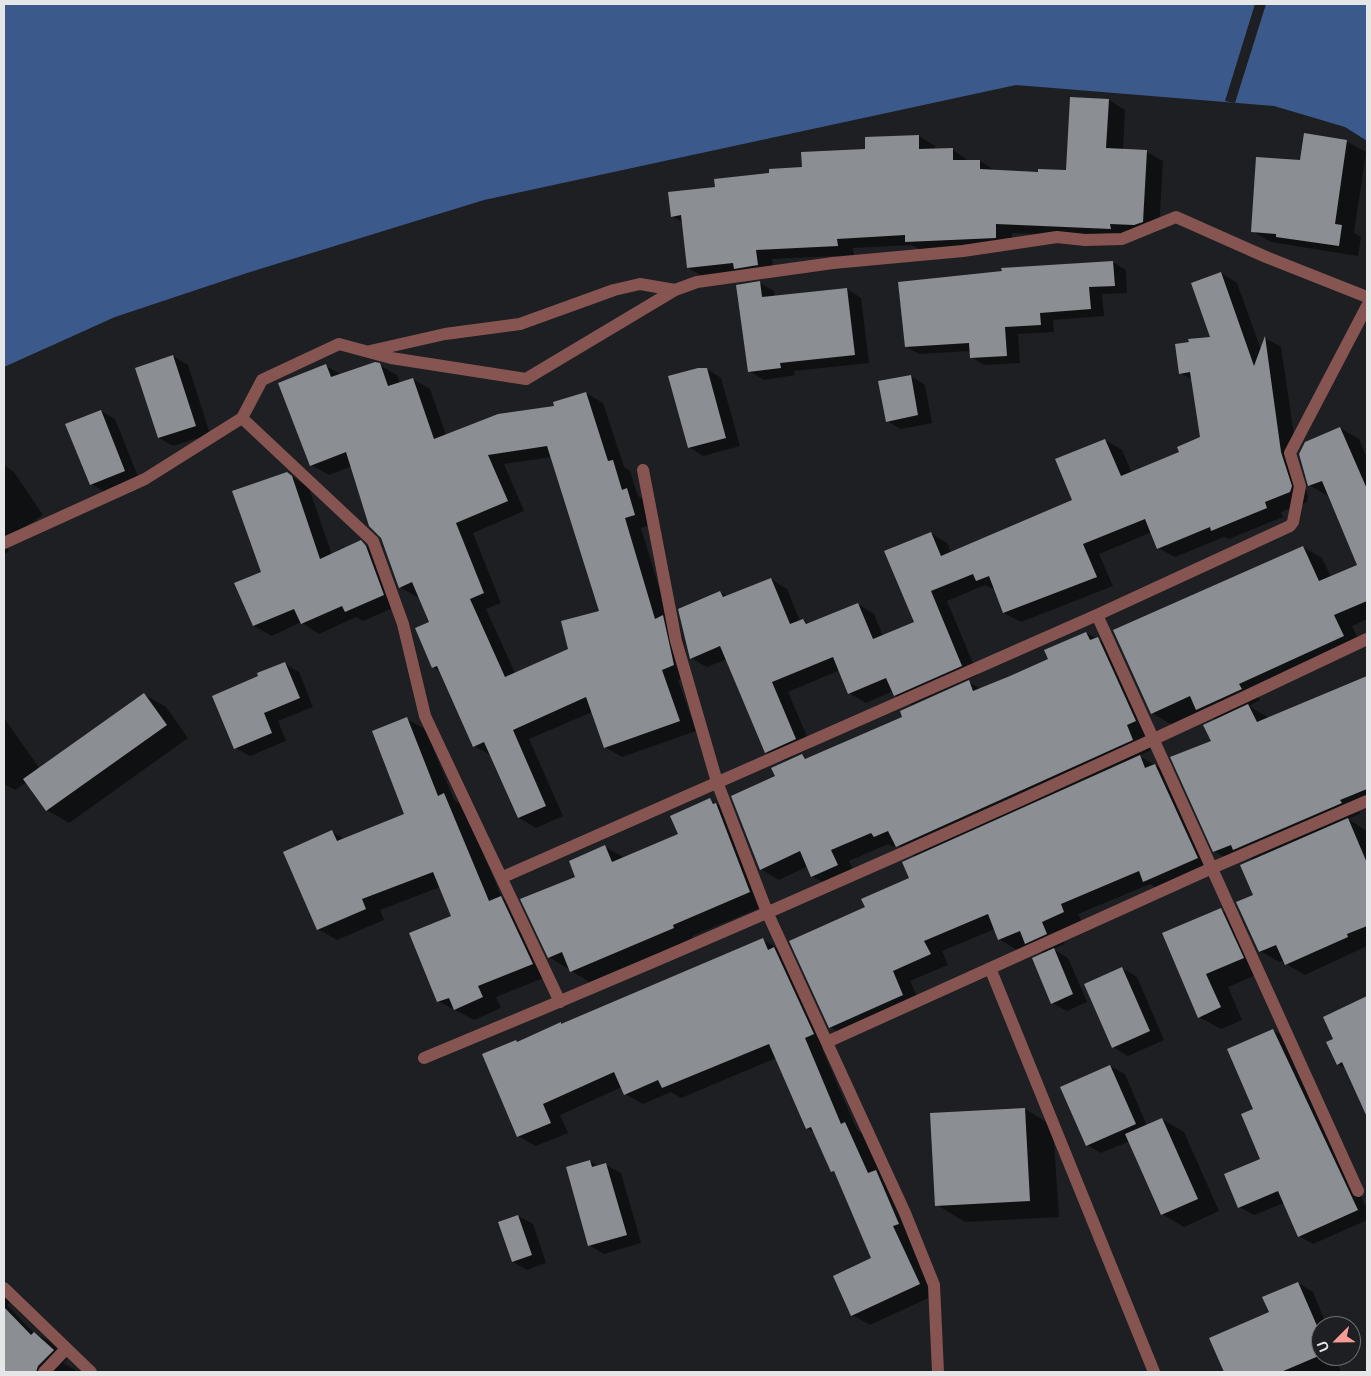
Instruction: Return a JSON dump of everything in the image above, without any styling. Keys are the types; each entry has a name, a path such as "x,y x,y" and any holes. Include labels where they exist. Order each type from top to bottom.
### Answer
{"street":[{"path":"4,543 145,479 242,418 262,380 339,344 391,358 526,379 676,290 697,282 832,263 963,252 1057,237 1085,240 1122,239 1176,217 1266,257 1367,297"},
{"path":"367,352 446,334 520,324 614,290 640,284 676,290"},
{"path":"503,877 1097,615 1290,526 1294,522 1300,486 1290,453 1367,306"},
{"path":"242,418 373,541 403,624 426,716 560,1002"},
{"path":"643,470 676,641 717,782 767,912 905,1213 934,1285 938,1372"},
{"path":"1097,615 1358,1191"},
{"path":"424,1058 560,1002 1154,741 1367,639"},
{"path":"827,1042 1212,868 1367,801"},
{"path":"990,968 1154,1372"},
{"path":"4,1288 66,1350 91,1372"},
{"path":"44,1372 66,1350"}],"water":[{"path":"4,4 1367,4 1367,141 1345,127 1274,106 1016,85 484,200 247,273 115,317 4,367"}],"pier":[{"path":"1255,4 1266,4 1235,103 1225,101"}],"building":[{"path":"1070,97 1109,99 1106,148 1147,150 1143,222 1134,225 1110,224 1111,229 996,224 996,238 905,242 905,235 837,239 838,246 756,250 758,265 734,269 733,263 687,268 681,215 671,217 668,192 715,187 714,179 769,173 769,169 802,167 801,152 865,149 865,137 919,135 919,149 953,148 953,160 980,160 980,169 1038,172 1038,169 1066,170"},
{"path":"1304,133 1347,140 1335,224 1342,225 1339,246 1276,237 1276,234 1251,232 1256,157 1300,160"},
{"path":"1113,261 1115,286 1089,287 1091,309 1040,313 1041,325 1005,327 1007,356 970,358 969,343 905,347 898,282 1002,271 1001,268"},
{"path":"1221,272 1254,366 1265,336 1281,452 1292,486 1290,492 1265,502 1267,508 1211,531 1210,527 1157,549 1145,519 1083,544 1097,577 1003,613 989,576 976,581 973,574 931,591 962,666 894,696 886,678 848,694 833,657 772,682 796,739 765,753 720,646 690,659 678,609 720,591 723,597 771,578 790,624 803,619 806,624 858,603 873,639 914,622 884,551 931,532 941,556 1072,500 1055,459 1105,439 1121,476 1179,452 1177,447 1200,437 1190,372 1179,374 1175,344 1189,342 1188,339 1210,337 1191,283"},
{"path":"760,281 762,297 847,288 855,355 780,363 781,368 748,372 736,285"},
{"path":"173,355 196,426 158,438 135,368"},
{"path":"375,362 380,363 388,386 413,378 434,439 498,414 554,406 553,402 586,392 608,461 613,460 622,490 627,488 635,515 625,518 655,619 663,615 674,665 662,670 680,721 604,748 586,697 513,730 546,806 518,818 484,742 473,747 437,666 432,668 415,628 429,622 412,582 399,588 381,538 369,526 346,452 310,466 278,383 326,364 331,377","holes":["547,446 599,611 561,621 568,649 505,677 470,599 484,593 456,523 508,501 488,455"]},
{"path":"698,368 707,368 726,438 688,448 668,376"},
{"path":"911,375 918,415 886,422 878,381"},
{"path":"101,410 125,471 90,485 65,424"},
{"path":"1340,427 1367,489 1367,601 1334,615 1344,636 1239,684 1242,689 1196,710 1190,696 1151,714 1113,630 1303,546 1319,581 1357,565 1322,481 1308,486 1299,454 1305,442"},
{"path":"287,472 292,476 320,559 361,540 366,546 384,595 345,612 342,606 301,624 294,609 253,626 234,583 261,572 232,491"},
{"path":"1086,632 1090,640 1098,637 1136,721 1127,725 1133,740 896,847 888,831 874,837 871,833 831,850 838,865 811,877 800,851 760,870 731,796 775,776 771,768 802,754 805,759 902,717 900,711 969,680 973,691 1010,676 1048,659 1044,650"},
{"path":"285,662 300,698 264,713 272,733 234,749 212,696 258,676 257,673"},
{"path":"1367,676 1367,789 1340,800 1342,803 1233,850 1231,845 1213,852 1170,757 1211,741 1203,725 1248,704 1257,722"},
{"path":"144,693 167,725 46,811 23,779"},
{"path":"407,717 438,796 444,793 489,901 501,896 533,964 478,986 483,997 454,1010 449,998 437,1002 409,933 451,916 433,872 362,899 366,909 317,930 283,852 332,830 337,841 404,814 372,731"},
{"path":"1140,755 1145,768 1155,764 1198,858 1143,882 1139,871 1061,904 1064,912 1042,922 1047,934 1025,944 1020,931 998,940 988,914 924,941 931,954 893,971 903,995 829,1028 789,941 865,907 861,899 909,878 902,862"},
{"path":"710,798 713,804 716,803 750,892 673,925 674,928 570,972 562,952 548,958 520,899 575,877 569,861 605,845 612,862 678,834 670,816"},
{"path":"1348,818 1367,863 1367,926 1347,934 1348,937 1285,965 1276,945 1259,952 1236,902 1253,895 1240,865"},
{"path":"1221,908 1244,958 1206,974 1221,1007 1198,1018 1162,933"},
{"path":"763,938 768,950 774,947 814,1034 805,1038 841,1124 845,1122 868,1173 876,1170 899,1224 893,1226 920,1284 851,1316 833,1276 871,1258 834,1171 831,1172 811,1127 806,1129 769,1044 662,1088 658,1080 624,1095 614,1072 543,1104 551,1123 517,1137 482,1054 516,1040 517,1042 561,1022 561,1024"},
{"path":"1054,948 1073,994 1051,1004 1032,958"},
{"path":"1122,967 1150,1031 1112,1048 1084,984"},
{"path":"1367,996 1367,1117 1342,1062 1337,1065 1326,1042 1333,1039 1323,1017"},
{"path":"1273,1029 1358,1210 1298,1237 1278,1191 1238,1208 1224,1174 1260,1159 1241,1114 1253,1109 1227,1049"},
{"path":"1110,1065 1136,1124 1086,1146 1060,1087"},
{"path":"1025,1108 1030,1201 935,1206 930,1113"},
{"path":"1162,1118 1198,1199 1161,1215 1125,1134"},
{"path":"590,1160 592,1167 606,1163 627,1235 588,1246 566,1167"},
{"path":"518,1215 532,1255 512,1262 498,1222"},
{"path":"1298,1282 1313,1316 1311,1316 1311,1359 1281,1372 1224,1372 1209,1338 1269,1312 1262,1297"},
{"path":"4,1307 31,1335 34,1332 54,1350 38,1366 36,1372 4,1372"}]}
